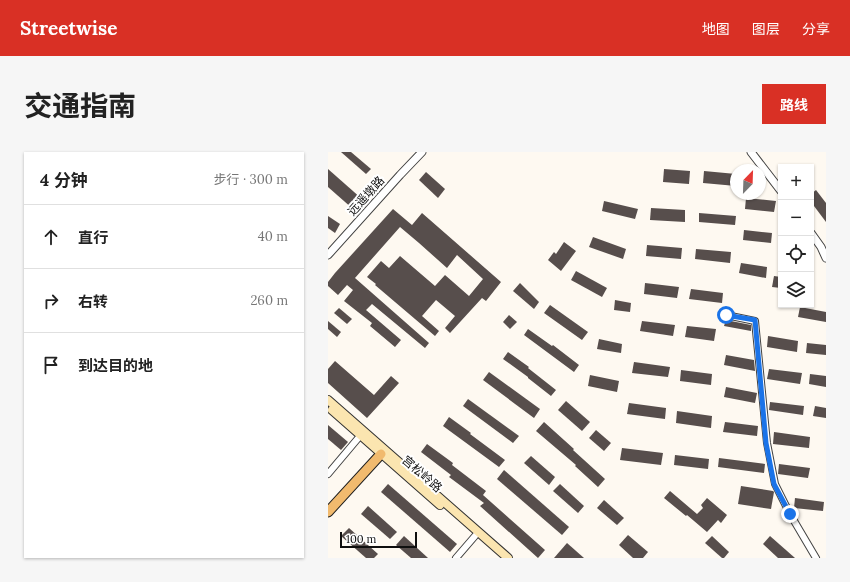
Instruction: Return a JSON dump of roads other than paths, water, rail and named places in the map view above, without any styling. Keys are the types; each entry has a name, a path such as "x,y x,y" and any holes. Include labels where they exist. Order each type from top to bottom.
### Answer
{"main road":[{"path":"328,400 508,558"},
{"name":"宫松岭路","path":"328,407 500,558"},
{"path":"328,512 381,454"}],"street":[{"name":"远遥墩路","path":"328,255 422,152"},
{"path":"751,152 778,187"},
{"path":"813,236 821,247 826,258"},
{"path":"726,315 755,320 766,443 774,484 816,558"},
{"path":"328,474 360,436"},
{"path":"456,558 475,536"}]}
